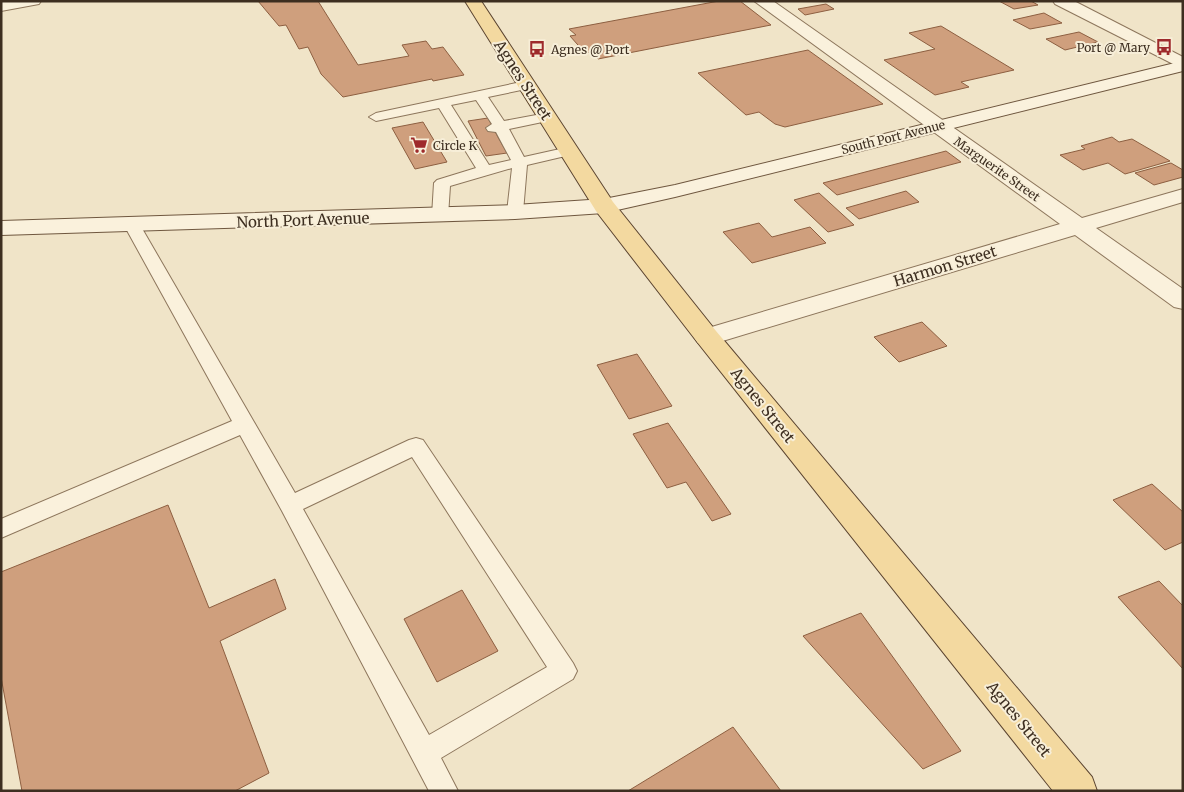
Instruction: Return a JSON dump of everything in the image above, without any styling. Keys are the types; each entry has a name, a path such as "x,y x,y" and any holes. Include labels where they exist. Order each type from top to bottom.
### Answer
{"main road":[{"name":"Agnes Street","path":"473,1 604,206 707,337 1078,791"}],"street":[{"name":"Marguerite Street","path":"762,1 1183,302"},
{"path":"1066,4 1101,1"},
{"path":"1,6 20,2"},
{"path":"1066,4 1183,65"},
{"name":"South Port Avenue","path":"604,206 675,191 1183,65"},
{"name":"Harmon Street","path":"707,337 1183,196"},
{"name":"North Port Avenue","path":"1,228 440,216 604,206"}],"lane":[{"path":"376,117 526,85"},
{"path":"480,95 500,133 520,162 515,212"},
{"path":"443,103 471,138 485,170"},
{"path":"500,133 547,118"},
{"path":"440,216 442,183 485,170 569,152"},
{"path":"132,225 246,424 444,791"},
{"path":"1,530 246,424"},
{"path":"290,505 416,446 564,670 424,753"}],"building":[{"path":"258,1 318,1 358,65 409,56 402,45 426,41 432,49 443,47 464,75 433,81 432,79 343,97 321,74 308,47 299,49 286,25 279,26"},
{"path":"719,1 740,1 771,25 598,59 591,52 585,53 570,36 576,35 569,29"},
{"path":"999,1 1031,1 1038,5 1014,9"},
{"path":"826,4 834,9 805,15 798,9"},
{"path":"1044,13 1062,23 1030,29 1013,20"},
{"path":"941,26 1014,70 961,82 969,87 935,95 884,60 935,49 909,33"},
{"path":"1079,32 1098,42 1065,50 1046,39"},
{"path":"808,50 883,104 785,127 775,124 759,112 746,115 698,73"},
{"path":"488,118 507,153 486,156 468,121"},
{"path":"423,122 447,162 415,169 392,128"},
{"path":"1112,137 1119,142 1132,139 1170,161 1125,174 1108,163 1083,170 1060,155 1085,149 1081,146"},
{"path":"946,151 961,162 837,195 823,183"},
{"path":"1171,163 1183,170 1183,177 1154,185 1135,173"},
{"path":"906,191 919,202 859,219 846,208"},
{"path":"819,193 854,225 828,232 794,200"},
{"path":"759,223 772,237 810,227 826,243 752,263 723,232"},
{"path":"922,322 947,346 899,362 874,337"},
{"path":"637,354 672,406 629,419 597,365"},
{"path":"668,423 731,514 712,521 686,482 667,488 633,434"},
{"path":"1152,484 1183,512 1183,542 1165,550 1113,500"},
{"path":"168,505 209,608 275,579 286,609 220,641 269,773 235,791 22,791 1,677 1,572"},
{"path":"1159,581 1183,606 1183,669 1118,597"},
{"path":"462,590 498,651 437,682 404,619"},
{"path":"861,613 961,751 923,769 803,636"},
{"path":"733,727 781,791 628,791"}],"place":[{"name":"Port @ Mary","path":"1164,47"},
{"name":"Agnes @ Port","path":"537,49"},
{"name":"Circle K","path":"419,145"}]}
